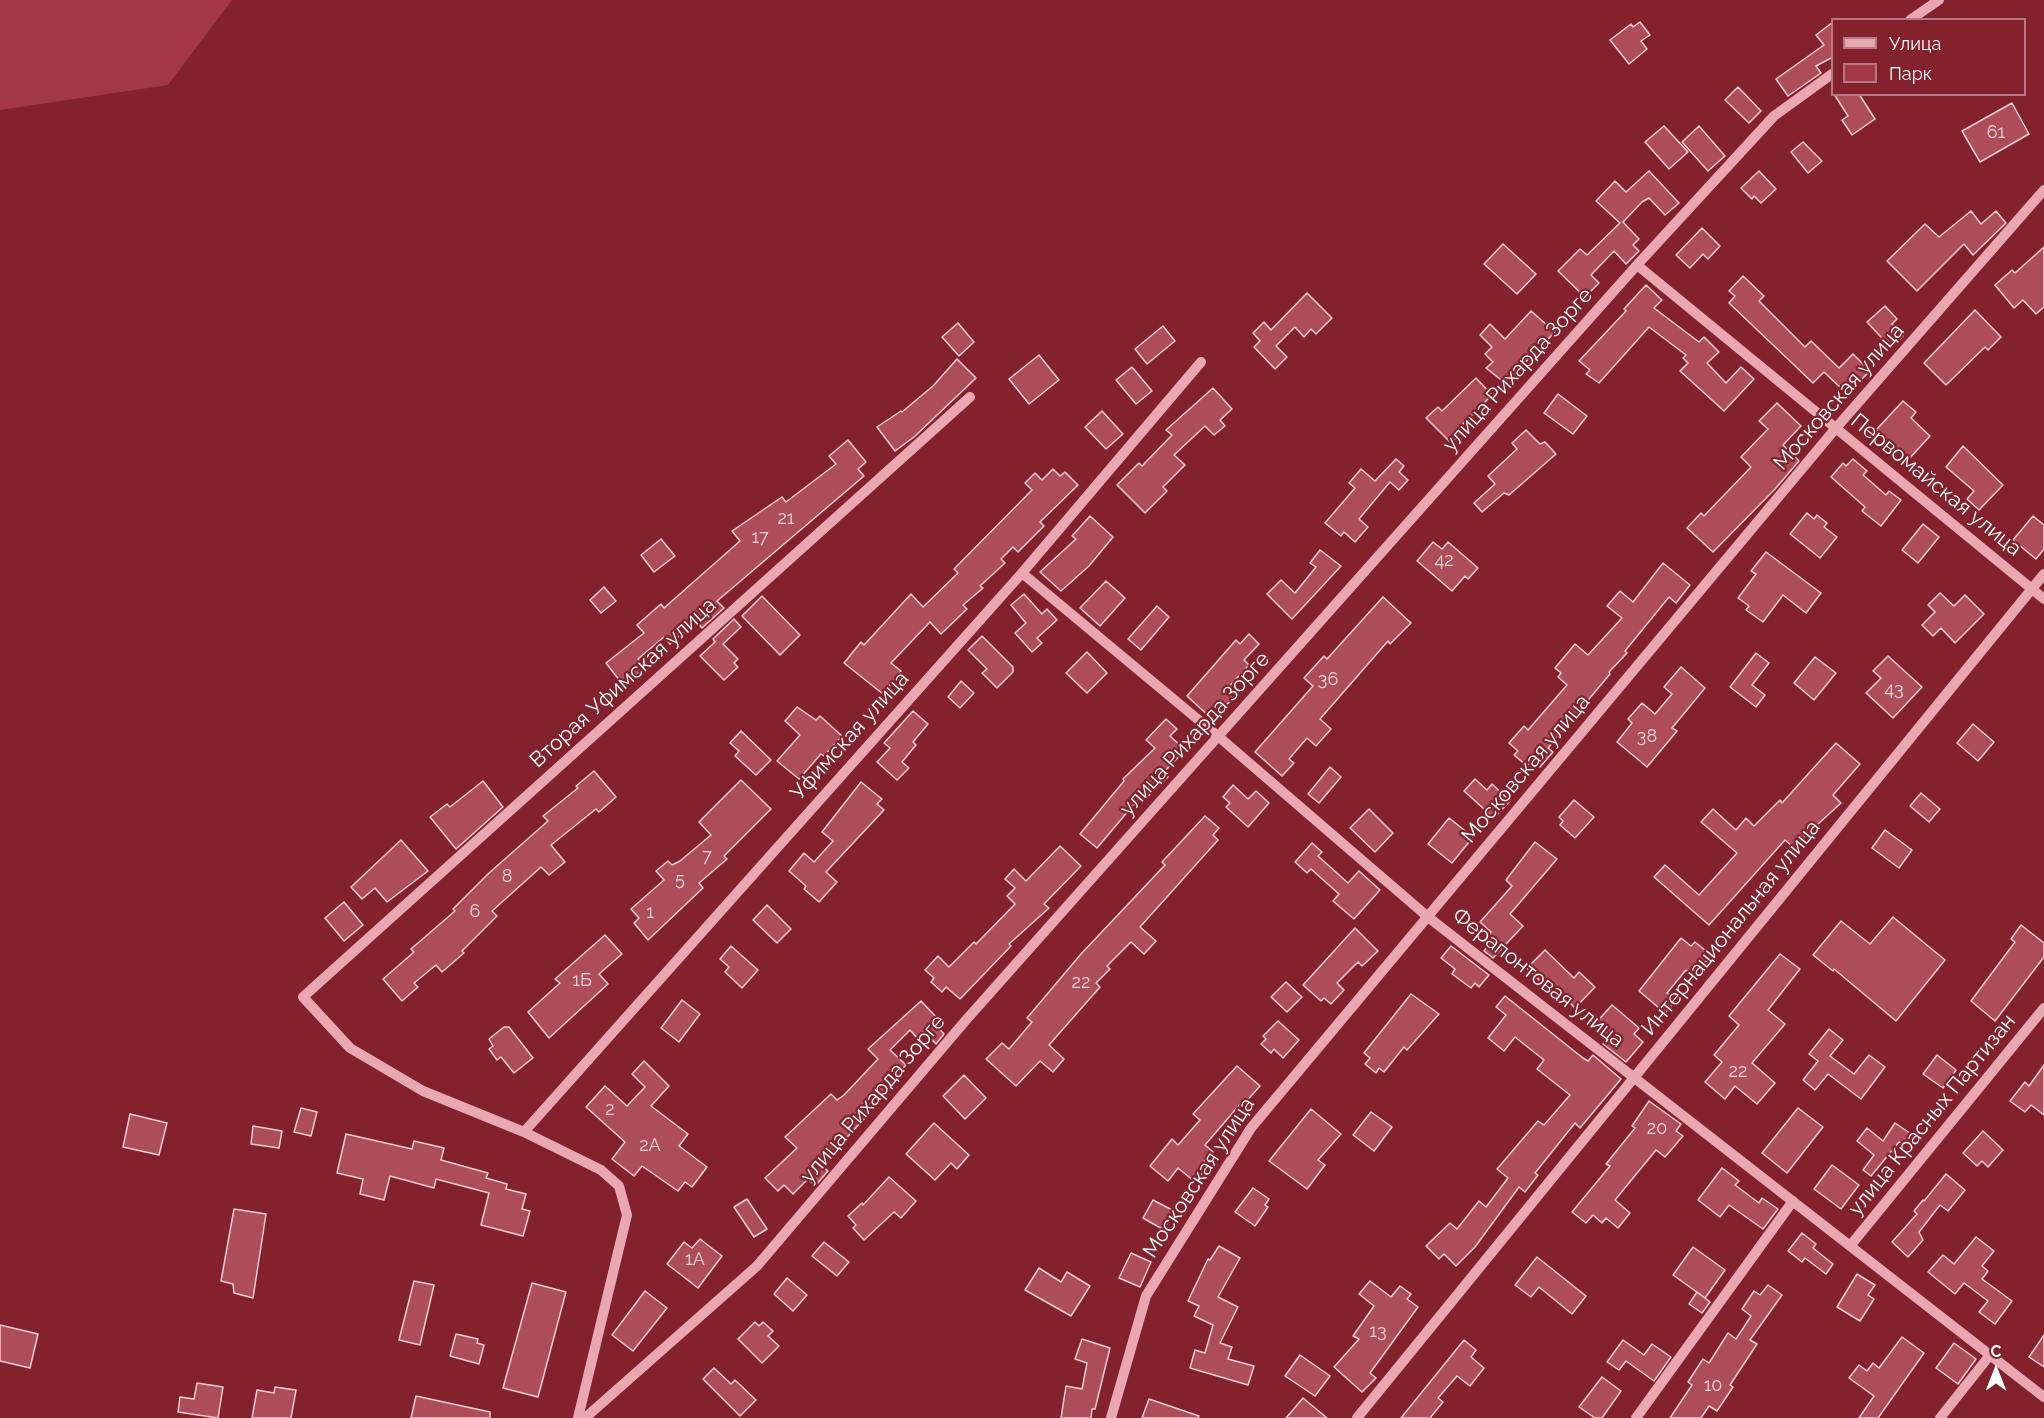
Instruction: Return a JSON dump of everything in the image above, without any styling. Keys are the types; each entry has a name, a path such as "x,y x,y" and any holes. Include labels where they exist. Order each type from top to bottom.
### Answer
{"street":[{"path":"1913,18 1939,0"},
{"name":"улица Рихарда Зорге","path":"585,1418 757,1266 966,1020 1637,265 1774,116 1831,75"},
{"name":"Московская улица","path":"1111,1418 1146,1296 1251,1128 1836,428 2044,190"},
{"name":"Первомайская улица","path":"1637,265 2044,599"},
{"name":"Уфимская улица","path":"524,1132 1022,573 1201,362"},
{"name":"Вторая Уфимская улица","path":"524,1132 423,1091 350,1048 303,998 970,397"},
{"name":"Ферапонтовая улица","path":"1022,573 1219,737 1428,917 2044,1397"},
{"name":"Интернациональная улица","path":"1357,1418 2044,574"},
{"name":"улица Красных Партизан","path":"1850,1246 2044,1008"},
{"path":"524,1132 601,1170 619,1186 627,1215 579,1418"},
{"path":"1636,1418 1793,1202"},
{"path":"1940,1418 1990,1356"}],"green space":[{"path":"0,0 232,0 168,85 0,110"}],"building":[{"path":"1640,22 1650,35 1641,41 1647,49 1629,64 1610,40 1631,24 1633,27"},
{"path":"1831,24 1831,58 1816,66 1821,73 1788,96 1776,79 1824,45 1816,35"},
{"path":"1738,87 1761,111 1749,123 1725,100"},
{"path":"1835,96 1860,96 1875,119 1852,135 1842,120 1848,116"},
{"path":"2012,103 2029,134 1980,162 1962,131"},
{"path":"1664,126 1688,152 1669,169 1645,142"},
{"path":"1699,126 1725,156 1708,171 1682,142"},
{"path":"1803,142 1822,161 1808,173 1791,152"},
{"path":"1649,171 1679,203 1665,215 1649,198 1642,202 1623,222 1639,239 1633,245 1639,251 1626,264 1614,251 1591,275 1599,283 1585,297 1558,271 1580,249 1587,255 1620,223 1596,201 1615,181 1626,192"},
{"path":"1759,171 1776,189 1761,203 1754,196 1752,199 1741,188"},
{"path":"1971,211 1981,224 1996,211 2006,223 1973,255 1964,244 1917,291 1887,261 1925,224 1939,237"},
{"path":"1702,228 1720,246 1708,259 1703,254 1690,268 1676,255"},
{"path":"1503,244 1536,274 1517,294 1484,264"},
{"path":"2044,247 2044,307 2036,314 2023,300 2014,308 1995,285 2012,270 2015,273"},
{"path":"1743,276 1764,296 1759,301 1805,347 1811,341 1839,368 1853,354 1870,371 1847,394 1824,372 1813,383 1729,303 1735,296 1729,291"},
{"path":"1646,285 1662,300 1654,308 1699,342 1704,337 1719,352 1707,363 1726,383 1741,367 1754,379 1724,411 1680,371 1688,363 1683,358 1686,355 1649,327 1599,383 1586,374 1590,370 1579,361 1626,311 1624,309"},
{"path":"1307,293 1332,318 1316,334 1311,329 1304,337 1295,327 1276,346 1287,357 1275,369 1254,347 1260,341 1253,333 1264,322 1271,330"},
{"path":"1885,306 1897,319 1892,324 1903,336 1891,348 1867,322"},
{"path":"1975,310 2001,337 1988,350 1985,347 1946,385 1924,363"},
{"path":"1531,311 1555,332 1505,383 1486,368 1493,362 1485,354 1492,347 1480,335 1490,324 1505,339"},
{"path":"958,323 974,342 959,356 942,337"},
{"path":"1163,326 1175,341 1147,364 1135,349"},
{"path":"1039,355 1059,380 1029,404 1009,379"},
{"path":"957,359 976,378 914,437 895,451 877,427 902,412 933,386"},
{"path":"1132,367 1152,391 1136,404 1116,380"},
{"path":"1476,378 1492,395 1459,428 1463,432 1451,443 1426,418 1438,407 1442,411"},
{"path":"1213,388 1232,409 1220,420 1225,426 1214,435 1205,426 1174,455 1185,465 1163,487 1167,491 1145,513 1117,485 1139,463 1142,466 1172,435 1166,430"},
{"path":"1558,394 1587,416 1573,434 1544,413"},
{"path":"1903,401 1916,412 1911,418 1930,436 1908,460 1876,430"},
{"path":"1777,403 1801,426 1783,445 1799,461 1713,552 1687,528 1701,513 1704,516 1751,467 1741,457 1768,429 1759,421"},
{"path":"1102,411 1123,434 1106,449 1085,427"},
{"path":"1526,430 1540,444 1545,442 1556,454 1509,495 1504,493 1482,512 1474,503 1495,484 1488,476 1517,449 1512,443"},
{"path":"848,440 866,462 858,469 864,476 717,601 724,608 702,628 697,622 670,644 664,637 638,659 645,668 623,685 606,663 644,633 637,625 661,604 664,608 740,541 732,531 782,497 786,502 836,464 829,456"},
{"path":"1963,446 2003,485 1979,510 1967,499 1974,491 1946,467"},
{"path":"1396,459 1404,466 1399,472 1408,480 1399,490 1390,482 1359,519 1368,527 1355,542 1344,532 1341,536 1325,523 1355,488 1349,483 1361,469 1375,481"},
{"path":"1853,459 1867,471 1863,475 1886,495 1889,491 1901,500 1881,526 1862,511 1865,507 1831,477 1843,463 1846,466"},
{"path":"1053,469 1060,476 1065,472 1078,485 1040,522 1044,526 1018,552 1013,547 1001,559 1005,563 980,586 983,588 963,605 967,609 941,634 930,622 891,663 901,671 883,694 844,663 861,642 864,645 911,594 923,607 958,573 954,569 1032,490 1025,483 1035,473 1042,480"},
{"path":"1807,513 1814,519 1817,515 1827,523 1824,527 1837,537 1820,558 1790,534"},
{"path":"1090,516 1113,537 1089,566 1061,591 1040,572 1076,539 1072,536"},
{"path":"2033,516 2044,525 2044,549 2036,559 2013,540"},
{"path":"1923,524 1939,537 1918,563 1902,550"},
{"path":"661,539 675,556 654,572 641,555"},
{"path":"1433,542 1442,549 1448,542 1478,568 1468,579 1465,576 1452,591 1417,561"},
{"path":"1320,550 1341,566 1292,619 1267,594 1281,580 1295,593 1316,567 1310,563"},
{"path":"1766,552 1821,593 1806,613 1783,595 1763,622 1746,610 1749,606 1738,598 1756,574 1751,571"},
{"path":"1663,563 1690,585 1676,603 1669,597 1625,651 1627,653 1548,748 1553,752 1540,767 1532,760 1527,766 1514,755 1518,751 1509,743 1524,726 1528,730 1567,685 1558,677 1561,673 1555,668 1575,644 1588,655 1622,618 1607,606 1620,591 1633,602"},
{"path":"1106,581 1125,598 1100,626 1080,608"},
{"path":"604,587 616,601 601,613 590,600"},
{"path":"1940,593 1954,606 1965,595 1984,614 1955,643 1941,628 1933,636 1922,625 1935,612 1928,605"},
{"path":"1024,594 1042,614 1047,609 1057,620 1037,638 1042,643 1032,652 1015,633 1026,623 1011,605"},
{"path":"762,596 800,635 780,655 742,616"},
{"path":"1383,597 1411,623 1390,644 1388,641 1320,719 1331,729 1316,746 1307,738 1289,759 1294,763 1282,776 1255,752 1313,686 1304,678 1324,656 1327,659"},
{"path":"1157,606 1169,617 1141,650 1128,639"},
{"path":"734,619 741,627 723,644 738,659 734,663 738,667 724,680 700,656 715,642 713,639"},
{"path":"1249,634 1259,644 1244,660 1249,665 1225,691 1233,698 1213,720 1187,696 1236,640 1240,644"},
{"path":"982,636 1013,667 1013,672 997,688 982,673 987,669 968,650"},
{"path":"1087,652 1107,673 1087,693 1066,673"},
{"path":"1756,653 1769,663 1752,685 1765,695 1756,707 1730,687"},
{"path":"1888,656 1922,687 1893,718 1866,693 1881,678 1873,671"},
{"path":"1815,657 1836,673 1814,700 1794,683"},
{"path":"1681,667 1705,688 1672,728 1677,731 1647,767 1617,742 1632,723 1628,719 1642,703 1655,714 1672,694 1664,687"},
{"path":"961,681 974,693 960,708 948,697"},
{"path":"797,707 816,720 820,716 842,736 824,756 821,754 799,779 777,761 800,735 785,721"},
{"path":"913,711 928,724 913,742 916,745 902,762 909,768 897,780 877,762 890,748 884,743"},
{"path":"1166,719 1177,729 1170,736 1185,750 1164,772 1168,777 1143,801 1140,797 1097,848 1080,834 1124,781 1123,779 1155,748 1146,740"},
{"path":"1973,724 1994,742 1978,761 1957,743"},
{"path":"741,731 771,760 756,775 735,756 739,751 730,743"},
{"path":"1836,743 1860,764 1833,795 1841,803 1793,847 1785,840 1709,925 1654,877 1665,865 1699,895 1737,853 1701,822 1713,809 1736,830 1746,818 1754,826 1780,800 1782,803"},
{"path":"1330,767 1341,777 1319,803 1308,794"},
{"path":"594,771 616,797 599,812 596,809 551,845 565,862 549,875 541,867 492,911 497,916 462,951 464,953 442,972 436,965 414,983 418,987 402,1001 383,979 414,952 411,949 455,911 453,909 489,873 548,821 543,816 578,788 576,786"},
{"path":"1475,779 1487,790 1492,784 1510,801 1494,818 1464,791"},
{"path":"741,780 771,809 724,856 727,859 699,883 703,888 648,940 634,923 639,918 631,909 664,880 656,871 668,861 672,865 680,861 711,835 699,822"},
{"path":"483,781 503,807 456,849 430,817 447,804 450,807"},
{"path":"861,782 882,799 877,804 884,810 826,872 837,882 819,902 789,871 804,853 814,862 833,841 822,832"},
{"path":"1233,785 1248,799 1256,791 1269,803 1248,827 1226,807 1230,803 1223,797"},
{"path":"1921,793 1940,809 1929,822 1910,806"},
{"path":"1574,800 1594,817 1575,838 1560,825 1563,821 1559,817"},
{"path":"1369,809 1393,833 1375,852 1350,828"},
{"path":"1205,816 1219,828 1213,835 1218,840 1140,927 1156,941 1144,954 1131,942 1107,966 1110,969 1096,983 1100,987 1049,1045 1064,1059 1053,1072 1040,1061 1016,1086 986,1059 1002,1043 1009,1049 1032,1022 1027,1018 1081,954 1165,865 1162,862"},
{"path":"1449,818 1473,837 1452,863 1428,844"},
{"path":"1885,830 1912,850 1899,868 1872,848"},
{"path":"401,840 428,871 387,902 375,888 362,899 351,887"},
{"path":"1535,842 1557,859 1510,914 1523,926 1493,958 1484,951 1492,941 1487,936 1491,932 1480,922 1512,886 1506,880"},
{"path":"1312,843 1322,852 1318,856 1348,883 1359,871 1380,890 1354,919 1333,901 1339,894 1311,869 1307,873 1295,862"},
{"path":"1060,846 1081,866 1044,904 1049,908 1009,944 1011,946 960,999 946,987 942,992 931,982 934,978 925,970 938,956 949,967 974,942 976,944 1015,904 1007,896 1015,888 1005,879 1014,869 1026,881"},
{"path":"344,902 363,925 344,941 325,918"},
{"path":"767,905 791,929 777,943 753,920"},
{"path":"1893,917 1945,960 1896,1021 1834,969 1833,971 1813,955 1841,921 1870,944"},
{"path":"2021,925 2044,943 2044,957 1995,1021 1971,1001 2015,942 2011,939"},
{"path":"1355,928 1378,951 1362,966 1358,962 1337,983 1344,990 1331,1004 1324,998 1321,1001 1303,985"},
{"path":"605,935 622,954 599,974 608,984 549,1038 528,1012 560,983 555,979"},
{"path":"1681,938 1691,946 1695,942 1711,955 1694,977 1686,970 1667,993 1676,1001 1665,1013 1639,991"},
{"path":"731,946 758,970 742,988 725,972 729,967 720,959"},
{"path":"1451,946 1489,975 1479,987 1475,983 1471,988 1452,974 1455,969 1441,958"},
{"path":"1545,950 1574,978 1579,972 1595,987 1575,1008 1543,977 1540,981 1527,968"},
{"path":"1780,954 1800,969 1768,1010 1785,1024 1752,1063 1775,1083 1757,1104 1735,1086 1725,1099 1705,1082 1722,1062 1714,1055 1739,1025 1729,1016"},
{"path":"1286,982 1302,997 1287,1012 1271,997"},
{"path":"1411,994 1439,1014 1407,1050 1404,1047 1384,1072 1379,1068 1376,1073 1365,1064 1370,1058 1364,1053"},
{"path":"1505,996 1583,1058 1588,1061 1593,1055 1621,1079 1580,1128 1575,1123 1535,1173 1538,1175 1525,1192 1519,1187 1475,1247 1456,1266 1444,1254 1439,1259 1426,1246 1450,1223 1457,1229 1479,1201 1486,1207 1508,1178 1497,1169 1538,1121 1544,1125 1570,1095 1537,1069 1544,1060 1515,1037 1504,1051 1488,1038 1506,1015 1496,1007"},
{"path":"682,1000 700,1014 679,1042 661,1028"},
{"path":"921,1001 938,1019 934,1023 944,1034 936,1044 924,1031 917,1038 910,1030 890,1050 906,1065 890,1082 893,1084 863,1114 866,1117 821,1165 828,1171 815,1186 808,1179 793,1194 784,1185 778,1191 765,1178 797,1148 785,1137 831,1094 837,1100 844,1095 878,1059 868,1049"},
{"path":"1612,1005 1639,1028 1634,1034 1643,1042 1626,1062 1603,1044 1608,1038 1594,1025"},
{"path":"1278,1021 1299,1040 1283,1058 1274,1049 1271,1053 1261,1044 1266,1039 1263,1036"},
{"path":"504,1027 509,1027 533,1058 514,1073 501,1057 497,1060 489,1049 493,1046 489,1039"},
{"path":"1829,1029 1843,1040 1830,1056 1854,1074 1869,1055 1885,1067 1861,1099 1828,1074 1815,1090 1803,1080 1818,1061 1809,1054"},
{"path":"1937,1055 1956,1070 1943,1088 1923,1074"},
{"path":"644,1061 669,1086 651,1106 688,1134 679,1146 707,1167 692,1187 685,1182 678,1191 642,1166 634,1176 612,1159 625,1142 586,1107 605,1086 627,1106 645,1087 632,1074"},
{"path":"2044,1065 2044,1115 2031,1105 2025,1112 2010,1101 2025,1082 2029,1086"},
{"path":"1237,1066 1260,1086 1244,1104 1242,1102 1205,1145 1213,1152 1202,1164 1207,1168 1195,1182 1178,1168 1168,1181 1150,1166 1172,1139 1178,1145 1200,1120 1193,1114"},
{"path":"964,1075 986,1098 965,1119 943,1096"},
{"path":"1649,1101 1681,1124 1676,1131 1683,1136 1665,1157 1656,1150 1615,1200 1630,1213 1618,1228 1606,1218 1602,1223 1593,1215 1586,1223 1572,1212 1610,1166 1606,1164 1635,1128 1632,1126"},
{"path":"301,1108 317,1112 311,1136 294,1132"},
{"path":"1798,1108 1823,1127 1787,1173 1762,1153"},
{"path":"1311,1109 1341,1134 1318,1160 1325,1165 1307,1189 1269,1161"},
{"path":"1371,1112 1392,1127 1374,1151 1353,1135"},
{"path":"130,1114 167,1123 159,1155 123,1147"},
{"path":"934,1123 969,1155 957,1169 951,1163 935,1180 906,1154"},
{"path":"1895,1123 1911,1134 1903,1145 1899,1142 1871,1176 1863,1170 1874,1155 1857,1141 1867,1128 1883,1141"},
{"path":"253,1126 282,1131 279,1148 251,1144"},
{"path":"1983,1131 2003,1150 1988,1167 1982,1161 1977,1166 1963,1153"},
{"path":"346,1134 412,1149 414,1141 444,1148 441,1160 488,1173 486,1178 507,1184 506,1189 526,1194 522,1209 530,1211 523,1236 481,1225 489,1193 436,1179 434,1188 390,1176 384,1200 360,1194 363,1179 337,1173"},
{"path":"1832,1165 1859,1185 1841,1209 1814,1189"},
{"path":"1722,1168 1739,1181 1735,1185 1759,1203 1762,1198 1778,1209 1763,1229 1729,1205 1720,1217 1698,1200"},
{"path":"1946,1174 1965,1190 1948,1211 1940,1205 1919,1232 1923,1240 1908,1257 1892,1242 1917,1214 1914,1211"},
{"path":"889,1177 916,1201 901,1218 894,1212 864,1240 853,1228 856,1225 848,1216 862,1203 863,1205"},
{"path":"1253,1188 1269,1199 1265,1205 1268,1207 1255,1226 1235,1212"},
{"path":"747,1199 767,1229 754,1237 734,1207"},
{"path":"1153,1200 1174,1211 1164,1230 1143,1218"},
{"path":"234,1209 266,1214 253,1298 234,1293 233,1284 221,1281"},
{"path":"1802,1233 1816,1244 1813,1248 1833,1264 1826,1274 1805,1258 1802,1262 1788,1251"},
{"path":"1976,1237 1994,1251 1982,1266 1988,1271 1982,1279 2012,1301 1995,1324 1979,1312 1988,1301 1964,1283 1955,1294 1928,1272 1943,1255 1954,1264"},
{"path":"700,1239 722,1256 698,1288 667,1264 684,1242 692,1248"},
{"path":"824,1242 849,1262 837,1276 812,1256"},
{"path":"1219,1246 1240,1258 1218,1297 1238,1307 1220,1343 1232,1347 1228,1359 1254,1366 1248,1385 1190,1368 1195,1350 1205,1353 1213,1325 1194,1316 1199,1306 1188,1301 1208,1259 1210,1260"},
{"path":"1693,1247 1725,1270 1705,1298 1673,1275"},
{"path":"1131,1253 1151,1262 1140,1287 1119,1278"},
{"path":"1537,1257 1586,1296 1572,1314 1539,1287 1531,1297 1515,1285"},
{"path":"1039,1268 1061,1282 1067,1272 1090,1286 1071,1316 1025,1290"},
{"path":"1857,1274 1875,1285 1868,1295 1874,1299 1860,1321 1837,1307"},
{"path":"787,1278 807,1295 793,1311 774,1294"},
{"path":"414,1281 434,1285 420,1345 399,1340"},
{"path":"1370,1281 1391,1297 1400,1286 1411,1294 1407,1299 1418,1307 1370,1373 1376,1378 1362,1392 1334,1367 1359,1339 1353,1336 1374,1306 1359,1294"},
{"path":"532,1283 566,1292 538,1397 503,1388"},
{"path":"1768,1285 1782,1295 1750,1340 1757,1344 1730,1385 1733,1387 1717,1411 1709,1406 1701,1418 1670,1418 1692,1385 1688,1382 1703,1359 1709,1363 1728,1333 1736,1339 1751,1316 1742,1309 1754,1291 1760,1295"},
{"path":"645,1291 667,1308 633,1351 612,1335"},
{"path":"1697,1292 1710,1302 1702,1313 1689,1304"},
{"path":"755,1322 759,1326 763,1322 773,1331 768,1336 779,1346 762,1363 738,1339"},
{"path":"0,1325 38,1334 30,1368 0,1361"},
{"path":"456,1334 478,1339 477,1343 484,1345 479,1364 450,1356"},
{"path":"2044,1335 2044,1367 2029,1357"},
{"path":"1902,1337 1924,1353 1878,1418 1859,1418 1874,1396 1849,1378 1859,1365 1867,1371 1873,1363 1879,1368"},
{"path":"1082,1339 1110,1348 1095,1409 1092,1409 1091,1418 1061,1418 1066,1386 1082,1389 1087,1363 1075,1359"},
{"path":"1464,1340 1476,1350 1471,1357 1484,1368 1470,1386 1457,1376 1438,1398 1443,1402 1430,1418 1401,1418"},
{"path":"1623,1340 1644,1355 1652,1344 1671,1357 1654,1381 1626,1361 1619,1370 1607,1362"},
{"path":"1954,1343 1976,1359 1958,1384 1936,1368"},
{"path":"1300,1355 1330,1376 1315,1396 1285,1376"},
{"path":"714,1368 731,1384 735,1380 756,1400 740,1416 703,1379"},
{"path":"1602,1377 1621,1391 1602,1418 1595,1418 1579,1407"},
{"path":"197,1383 223,1387 218,1418 178,1412 180,1397 194,1399"},
{"path":"275,1387 296,1390 291,1418 252,1418 257,1390 274,1393"},
{"path":"416,1396 490,1412 490,1418 411,1418"},
{"path":"1303,1398 1327,1418 1286,1418"},
{"path":"1149,1399 1199,1416 1198,1418 1142,1418"}]}
